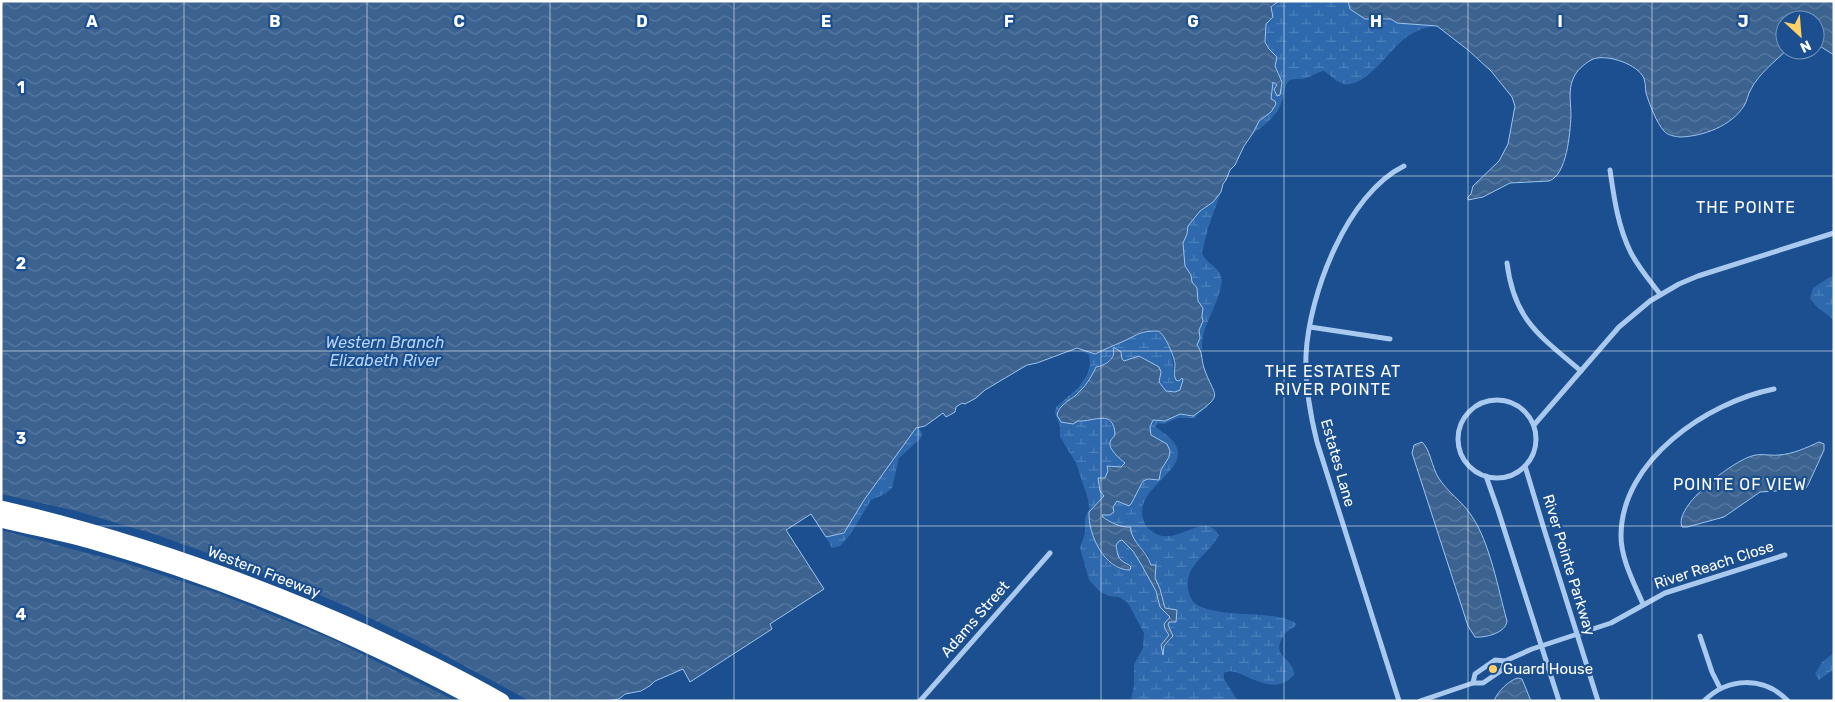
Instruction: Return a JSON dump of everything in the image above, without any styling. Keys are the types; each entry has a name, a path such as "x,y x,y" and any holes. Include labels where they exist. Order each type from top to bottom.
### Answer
{"highway":[{"name":"Western Freeway","path":"1,508 128,542 254,585 400,648 502,701"},
{"name":"Western Freeway","path":"1,520 96,543 181,570 274,604 362,642 478,701"}],"street":[{"name":"Estates Lane","path":"1399,701 1313,428 1306,355 1317,296 1326,267 1341,237 1359,208 1376,186 1391,172 1404,166"},
{"path":"1610,170 1619,222 1624,236 1641,269 1660,294"},
{"path":"1534,425 1619,327 1634,313 1660,294 1698,276 1834,233"},
{"path":"1507,263 1509,282 1514,299 1530,325 1542,338 1582,371"},
{"path":"1310,327 1390,339"},
{"path":"1643,604 1625,558 1620,538 1624,509 1636,482 1661,451 1694,423 1733,401 1774,389"},
{"path":"1488,400 1507,401 1524,410 1534,425 1536,432 1535,447 1530,460 1525,466 1511,476 1494,478 1486,476 1470,467 1460,451 1458,433 1460,424 1472,409 1488,400"},
{"name":"River Pointe Parkway","path":"1525,466 1598,701"},
{"path":"1486,476 1559,701"},
{"name":"Adams Street","path":"920,701 1050,553"},
{"name":"River Reach Close","path":"1473,683 1475,674 1495,660 1505,660 1611,623 1665,593 1785,555"},
{"path":"1700,636 1712,672 1720,688"},
{"path":"1420,701 1473,683 1483,683 1502,670 1505,660"},
{"path":"1704,701 1720,688 1741,682 1752,682 1774,690 1788,701"}],"green space":[{"path":"1279,1 1348,1 1348,4 1365,19 1383,21 1391,19 1397,23 1437,26 1422,29 1408,36 1370,74 1353,84 1341,83 1324,71 1304,79 1290,80 1285,87 1282,101 1277,111 1253,133 1259,121 1271,112 1275,101 1271,99 1273,82 1277,85 1279,73 1275,66 1277,57 1268,46 1265,34 1266,24 1272,19 1273,14 1270,10"},
{"path":"1221,192 1208,228 1202,253 1206,260 1217,270 1222,282 1203,334 1202,351 1197,345 1200,338 1199,330 1203,321 1201,316 1203,308 1198,301 1197,288 1192,282 1191,275 1185,266 1183,243 1188,226 1200,211 1213,202"},
{"path":"1830,277 1834,277 1834,320 1816,306 1810,298 1813,288"},
{"path":"1148,331 1158,331 1165,338 1172,358 1173,375 1184,380 1180,390 1175,392 1166,391 1159,382 1161,372 1139,356 1124,361 1115,350 1113,357 1103,366 1096,367 1085,385 1058,410 1061,422 1100,419 1112,423 1115,433 1110,443 1112,449 1125,463 1121,467 1111,470 1105,478 1100,477 1100,491 1104,496 1089,512 1090,527 1099,549 1109,562 1116,567 1130,570 1131,567 1122,561 1117,553 1116,545 1119,540 1122,540 1133,551 1156,591 1160,607 1171,617 1170,608 1165,609 1160,589 1154,578 1156,565 1151,565 1148,555 1132,539 1125,528 1108,521 1102,517 1102,514 1112,510 1117,501 1129,506 1143,481 1160,477 1161,470 1169,457 1167,444 1151,435 1150,427 1153,420 1165,421 1180,414 1191,417 1209,405 1194,418 1178,418 1164,424 1158,423 1155,426 1173,441 1178,454 1175,464 1145,500 1142,511 1146,526 1162,536 1180,534 1205,526 1213,528 1219,535 1195,564 1189,575 1190,597 1195,604 1223,612 1287,619 1297,624 1284,635 1279,648 1283,657 1293,669 1294,675 1284,682 1275,685 1265,684 1230,671 1224,673 1224,679 1238,701 1131,701 1134,685 1134,664 1143,648 1144,633 1128,603 1119,597 1109,596 1099,591 1089,580 1080,548 1085,533 1085,518 1089,509 1088,499 1076,463 1060,437 1060,427 1055,413 1056,407 1078,388 1087,375 1090,365 1089,355 1080,350 1095,354","holes":["1171,618 1171,622 1168,625 1172,639 1163,648 1161,645 1169,636 1165,629"]},
{"path":"921,426 919,429 922,433 921,438 899,458 892,488 885,494 871,500 850,535 840,546 832,548 826,537 844,533 864,499 916,428"},
{"path":"1834,653 1834,669 1819,680 1815,674 1822,662"}],"water":[{"name":"Western Branch Elizabeth River","path":"1,1 1279,1 1271,7 1273,17 1266,24 1265,42 1277,57 1275,66 1282,82 1280,95 1277,96 1274,89 1277,85 1273,82 1271,99 1276,104 1271,112 1259,121 1235,165 1230,170 1221,192 1213,202 1200,211 1188,226 1183,243 1185,266 1191,275 1192,282 1197,288 1198,301 1203,308 1203,321 1199,330 1200,338 1197,345 1204,368 1214,390 1214,399 1193,416 1180,414 1165,421 1153,420 1150,427 1151,435 1167,444 1170,451 1169,457 1161,470 1159,480 1148,479 1143,481 1129,506 1117,501 1113,507 1114,512 1110,515 1102,515 1123,527 1130,527 1136,542 1146,554 1151,565 1156,565 1155,578 1165,608 1177,610 1176,622 1169,622 1168,625 1173,636 1164,646 1163,655 1161,645 1169,635 1164,624 1170,617 1160,607 1156,591 1133,551 1122,540 1116,545 1118,555 1121,560 1131,567 1130,570 1112,564 1105,557 1095,540 1089,521 1089,512 1104,496 1100,491 1098,478 1105,478 1108,471 1107,466 1121,467 1125,463 1115,454 1110,445 1110,441 1115,435 1114,427 1107,419 1078,421 1073,424 1061,422 1057,415 1062,406 1085,386 1096,367 1103,365 1112,358 1113,348 1121,352 1124,361 1139,356 1159,367 1161,372 1159,382 1166,391 1175,392 1180,390 1183,380 1182,378 1179,381 1175,378 1175,364 1169,346 1161,333 1152,331 1140,333 1095,354 1077,348 1027,365 985,390 976,398 965,404 962,403 956,407 955,412 946,417 943,413 925,426 916,428 864,500 844,533 826,537 811,514 786,530 824,589 770,624 772,629 690,682 683,669 655,681 641,691 625,694 619,699 606,701 1,701"},
{"path":"1348,1 1834,1 1834,55 1825,49 1825,10 1775,10 1776,60 1758,78 1739,113 1716,129 1699,135 1681,137 1669,135 1661,128 1649,102 1644,79 1638,71 1618,60 1597,58 1591,60 1578,71 1571,83 1571,116 1568,142 1564,162 1555,177 1549,181 1510,183 1483,197 1468,200 1473,186 1499,161 1508,144 1515,106 1512,97 1491,71 1437,26 1397,23 1391,19 1365,19 1350,9"},
{"path":"1422,442 1427,449 1438,477 1467,510 1478,526 1483,538 1493,566 1507,621 1503,629 1494,634 1475,637 1468,626 1412,453 1414,445"},
{"path":"1819,442 1824,444 1824,450 1805,489 1760,492 1724,517 1682,527 1682,518 1686,508 1695,497 1732,466 1755,455 1789,453"},
{"path":"1518,678 1522,679 1531,701 1494,701 1504,687"}],"pier":[{"path":"1,494 76,511 157,535 291,583 416,640 530,701 456,701 330,638 212,591 125,563 1,530"}],"place":[{"name":"Guard House","path":"1493,669"}],"district":[{"name":"THE POINTE","path":"1746,207"},
{"name":"THE ESTATES AT RIVER POINTE","path":"1333,380"},
{"name":"POINTE OF VIEW","path":"1740,484"}]}
